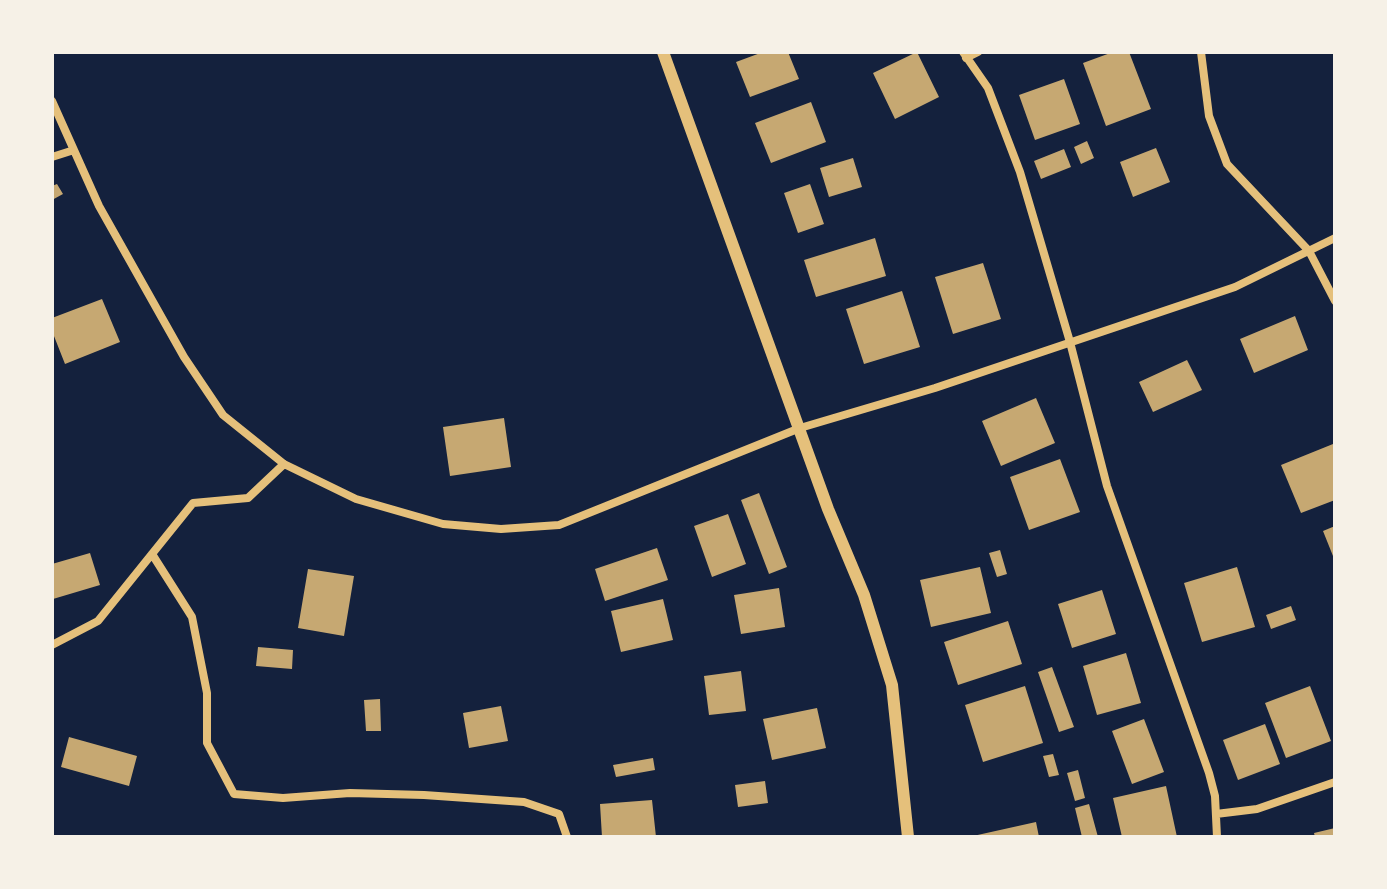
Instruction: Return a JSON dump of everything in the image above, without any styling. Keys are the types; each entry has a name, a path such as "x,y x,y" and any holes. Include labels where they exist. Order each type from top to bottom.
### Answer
{"street":[{"path":"663,52 828,509 864,595 892,685 908,837"},
{"path":"978,52 964,55 988,88 1020,172 1070,342 1107,486 1215,796 1217,837"},
{"path":"1201,52 1209,116 1227,164 1309,251 1335,301"},
{"path":"52,101 99,206 184,357 223,415 284,464 356,499 443,524 501,529 559,525 800,428 935,388 1235,287 1335,238"},
{"path":"52,157 74,150"},
{"path":"52,645 98,621 193,503 248,498 284,464"},
{"path":"152,554 192,617 207,693 207,743 234,794 283,798 350,793 424,795 524,802 559,814 567,837"},
{"path":"1216,814 1257,809 1335,782"}],"building":[{"path":"763,52 788,52 799,79 750,97 736,62"},
{"path":"917,52 939,97 895,119 873,73"},
{"path":"1113,52 1129,52 1151,109 1106,126 1083,63"},
{"path":"1064,79 1080,124 1035,140 1019,95"},
{"path":"811,102 826,142 771,163 755,123"},
{"path":"1087,141 1094,158 1081,164 1074,147"},
{"path":"1156,148 1170,182 1133,197 1120,162"},
{"path":"1064,149 1071,167 1041,179 1034,161"},
{"path":"853,158 862,187 829,197 820,168"},
{"path":"57,184 63,194 52,200 52,186"},
{"path":"810,184 824,224 798,233 784,193"},
{"path":"875,238 886,276 816,297 804,260"},
{"path":"983,263 1001,319 953,334 935,277"},
{"path":"902,291 920,347 864,364 846,309"},
{"path":"102,299 120,342 65,364 52,331 52,318"},
{"path":"1295,316 1308,350 1254,373 1240,339"},
{"path":"1187,360 1202,390 1153,412 1139,382"},
{"path":"1036,398 1055,443 1001,466 982,421"},
{"path":"504,418 511,467 450,476 443,427"},
{"path":"1333,444 1335,500 1301,513 1281,465"},
{"path":"1060,459 1080,512 1029,530 1010,477"},
{"path":"759,493 787,567 769,574 741,500"},
{"path":"728,514 746,564 712,577 694,526"},
{"path":"1335,526 1335,561 1323,531"},
{"path":"657,548 668,580 605,601 595,569"},
{"path":"1000,550 1007,574 997,577 989,553"},
{"path":"90,553 100,585 53,599 52,564"},
{"path":"980,567 991,613 931,627 920,580"},
{"path":"1237,567 1255,627 1202,642 1184,583"},
{"path":"308,569 354,576 344,636 298,628"},
{"path":"779,588 785,627 741,634 734,595"},
{"path":"1102,590 1116,634 1072,648 1058,604"},
{"path":"663,599 673,640 621,652 611,611"},
{"path":"1291,606 1296,620 1271,629 1266,615"},
{"path":"1008,621 1022,664 958,685 944,642"},
{"path":"258,647 293,650 292,669 256,666"},
{"path":"1126,653 1141,703 1097,715 1083,666"},
{"path":"1052,667 1074,727 1059,732 1038,672"},
{"path":"741,671 746,711 709,715 704,676"},
{"path":"1025,686 1043,743 983,762 965,705"},
{"path":"1310,686 1331,741 1286,758 1265,703"},
{"path":"380,699 381,731 366,731 364,700"},
{"path":"501,706 508,741 469,748 463,713"},
{"path":"817,708 826,748 772,760 763,719"},
{"path":"1144,719 1164,772 1132,784 1112,731"},
{"path":"1265,724 1280,764 1238,780 1223,740"},
{"path":"69,737 137,756 129,786 61,767"},
{"path":"1053,754 1059,775 1049,777 1043,756"},
{"path":"653,758 655,770 616,777 613,765"},
{"path":"1078,770 1085,798 1075,801 1067,773"},
{"path":"765,781 768,803 738,807 735,785"},
{"path":"1166,786 1177,837 1122,837 1113,798"},
{"path":"652,800 656,837 602,837 600,804"},
{"path":"1089,804 1098,837 1082,837 1075,808"},
{"path":"1036,822 1039,837 973,837 973,836"},
{"path":"1335,828 1335,837 1315,837 1314,833"}]}
